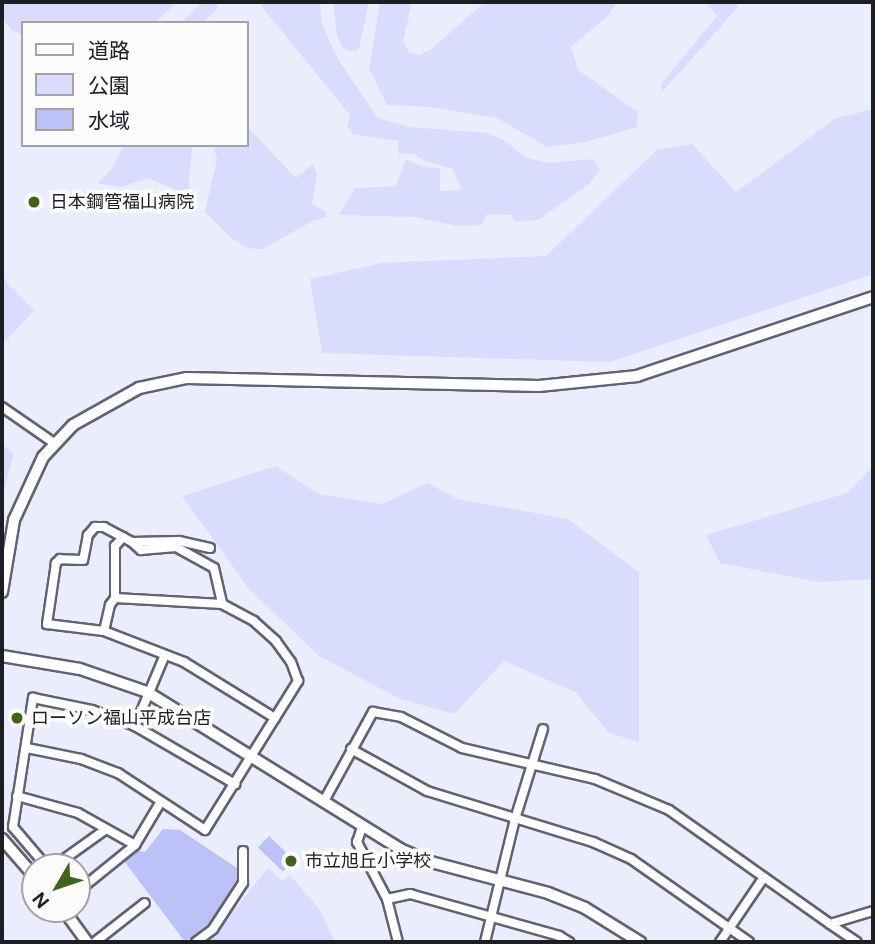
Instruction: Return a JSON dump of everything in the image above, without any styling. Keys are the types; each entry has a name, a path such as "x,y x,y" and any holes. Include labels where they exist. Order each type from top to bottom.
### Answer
{"street":[{"path":"2,592 17,510 33,473 54,443 73,425 115,399 163,381 217,378 539,386 637,376 873,297"},
{"path":"2,407 54,443"},
{"path":"222,604 214,568 176,547 141,550 104,527 95,527 88,535 83,560 60,559 56,563 47,624 104,631 164,657 184,662 275,718"},
{"path":"104,631 110,605 115,598 115,546 123,537"},
{"path":"132,542 179,541 210,548"},
{"path":"27,748 81,759 118,773 205,830 298,681 291,662 276,641 254,621 222,604 115,598"},
{"path":"2,656 80,669 147,692 400,849 431,862 501,883 548,893 585,908 640,942"},
{"path":"135,726 147,692 164,657"},
{"path":"37,853 13,827 33,698 92,710 135,726 235,785"},
{"path":"324,801 373,712 401,718 462,748 595,779 669,810 857,942"},
{"path":"485,942 515,818 543,729"},
{"path":"351,749 427,791 593,842 631,859 749,942"},
{"path":"17,796 78,813 135,845"},
{"path":"91,881 135,845 160,803"},
{"path":"362,827 357,842 387,900 398,942"},
{"path":"71,853 106,829"},
{"path":"2,839 21,861"},
{"path":"196,942 212,929 243,883 243,851"},
{"path":"720,942 764,877"},
{"path":"387,900 410,894 559,936 569,942"},
{"path":"95,942 145,903"},
{"path":"830,924 873,911"},
{"path":"73,923 87,942"}],"green space":[{"path":"2,2 177,2 157,21 21,21 21,34 12,30 2,18"},
{"path":"203,2 216,2 219,7 205,21 183,21"},
{"path":"258,2 320,2 322,25 339,61 378,118 409,127 488,133 503,140 527,158 549,163 594,159 600,170 589,184 538,220 515,222 512,215 487,214 482,225 457,226 415,217 339,215 355,188 396,186 406,159 420,166 440,168 440,191 461,190 453,169 424,161 414,154 398,153 398,141 353,134 347,127 350,115"},
{"path":"333,2 369,2 359,48 355,52 344,49 337,37"},
{"path":"380,2 412,2 403,41 409,52 420,55 430,50 485,2 617,2 608,16 571,47 578,70 638,112 637,127 586,142 547,147 497,118 431,107 387,105 369,68"},
{"path":"705,2 734,2 738,7 662,92 661,84 717,16"},
{"path":"873,109 873,274 610,362 322,353 310,279 382,263 546,256 657,150 692,144 736,192 834,119"},
{"path":"248,128 296,178 313,164 317,173 312,205 325,210 327,217 314,220 263,249 247,248 230,237 205,212 217,159 214,147 248,147"},
{"path":"123,147 192,147 188,195 148,178 121,187 97,183 111,170"},
{"path":"2,277 34,311 2,344"},
{"path":"2,444 14,454 2,496"},
{"path":"276,466 318,494 382,504 427,483 458,499 568,519 639,572 639,742 609,733 575,692 504,661 454,714 398,698 319,656 249,589 182,496"},
{"path":"873,466 873,579 818,582 720,563 706,535 847,493"},
{"path":"268,868 282,881 290,875 320,910 335,942 209,942"}],"water":[{"path":"163,829 180,830 237,868 237,881 209,923 185,942 124,861 134,850 145,852"},
{"path":"269,836 294,860 283,872 258,848"}],"place":[{"name":"日本鋼管福山病院","path":"34,202"},
{"name":"ローソン福山平成台店","path":"17,718"},
{"name":"市立旭丘小学校","path":"291,861"}]}
